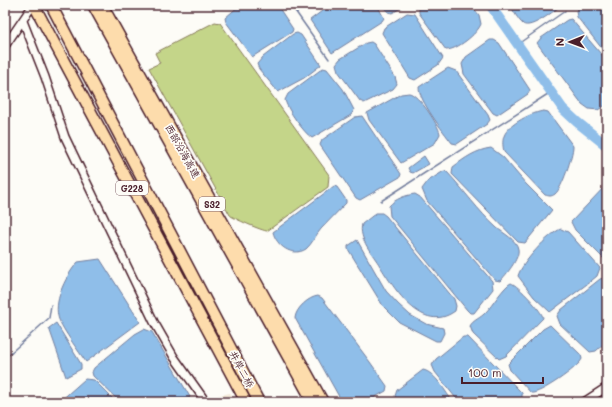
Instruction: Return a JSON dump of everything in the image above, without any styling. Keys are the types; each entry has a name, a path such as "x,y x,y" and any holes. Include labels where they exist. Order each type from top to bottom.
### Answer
{"highway":[{"name":"井岸二桥","path":"34,5 246,402"},
{"name":"井岸二桥","path":"51,5 259,402"},
{"name":"西部沿海高速","path":"93,5 313,402"},
{"name":"西部沿海高速","path":"103,5 323,402"}],"street":[{"path":"5,46 34,5"},
{"path":"23,22 68,144 154,322 174,357 206,402"},
{"path":"584,402 607,387"}],"shaded area":[{"path":"230,393 235,402 202,402 207,398"}],"green space":[{"path":"215,22 220,23 329,175 328,187 267,231 236,219 230,215 149,68 160,63 155,53"}],"water":[{"path":"240,5 277,5 293,29 292,32 252,57 226,22 225,18"},
{"path":"330,5 377,5 384,18 382,21 332,53 310,20"},
{"path":"382,5 406,5 392,13 388,12"},
{"path":"419,5 471,5 479,15 481,24 466,41 456,47 446,50 419,13"},
{"path":"510,5 562,5 543,19 527,25 523,24 519,20"},
{"path":"583,5 607,5 607,55 577,17 576,11"},
{"path":"407,13 415,14 443,58 438,65 415,80 410,78 382,33 384,28"},
{"path":"571,19 607,61 607,104 598,110 589,109 582,104 537,43 541,38 567,20"},
{"path":"297,33 301,35 321,65 304,78 278,92 259,69 257,64 263,57 293,34"},
{"path":"490,40 494,40 499,43 530,90 528,94 497,115 493,113 464,74 462,64 466,57"},
{"path":"371,42 374,44 395,77 397,84 393,89 364,103 360,101 338,71 336,64 340,59 366,43"},
{"path":"323,68 327,69 343,89 354,110 351,115 312,138 296,120 285,100 288,94"},
{"path":"448,68 456,71 488,115 490,120 487,124 457,144 452,143 432,116 423,100 419,87"},
{"path":"409,93 418,99 428,110 440,134 435,143 401,163 369,120 367,113 401,94"},
{"path":"544,111 548,112 573,146 564,179 558,191 552,196 545,195 504,152 503,144 504,136 510,127 521,119"},
{"path":"362,116 401,174 400,177 360,200 356,198 320,145 322,140 355,117"},
{"path":"491,148 503,157 526,184 552,210 525,243 518,242 452,174 453,167 471,155"},
{"path":"424,156 429,164 413,173 410,172 408,168"},
{"path":"444,171 447,172 477,208 517,246 517,257 509,271 500,281 495,280 427,201 422,189 428,181"},
{"path":"607,184 607,262 575,230 571,222"},
{"path":"334,186 337,187 346,200 346,203 321,229 306,249 295,252 285,249 277,241 273,232"},
{"path":"415,194 420,197 492,281 493,289 474,313 470,313 467,310 390,216 389,206 394,201 408,195"},
{"path":"376,213 382,213 386,216 454,299 456,306 455,311 443,317 431,317 420,313 410,306 401,296 370,251 362,235 362,224"},
{"path":"561,229 568,232 600,268 597,276 550,312 534,297 518,276 524,264 543,242"},
{"path":"357,240 386,291 398,304 410,315 426,324 443,328 444,333 440,341 436,341 399,322 383,306 348,249 348,246"},
{"path":"100,259 140,322 86,362 59,320 57,309 62,287 78,262"},
{"path":"607,277 607,341 596,351 590,352 560,324 557,316 561,310 600,279"},
{"path":"511,283 519,288 530,299 539,310 543,318 506,356 499,359 473,334 470,326 486,312 505,288"},
{"path":"318,296 322,298 370,362 387,386 386,391 366,402 342,402 295,318 300,307 311,298"},
{"path":"56,323 81,364 81,369 66,377 49,328"},
{"path":"550,325 581,355 582,359 574,368 558,380 542,390 531,393 510,370 508,364 543,329"},
{"path":"144,329 152,332 190,397 184,402 120,402 93,376 92,372 94,368 135,334"},
{"path":"463,337 468,337 522,393 522,399 517,402 459,402 435,372 432,365 436,359"},
{"path":"423,370 436,379 453,402 397,402 395,396 397,390"},
{"path":"85,379 94,380 116,402 59,402"}],"waterway":[{"path":"291,5 329,59"},
{"path":"490,5 563,109 607,146"},
{"path":"518,44 565,11"},
{"path":"381,201 551,92"},
{"path":"5,358 49,318 51,305"}]}
